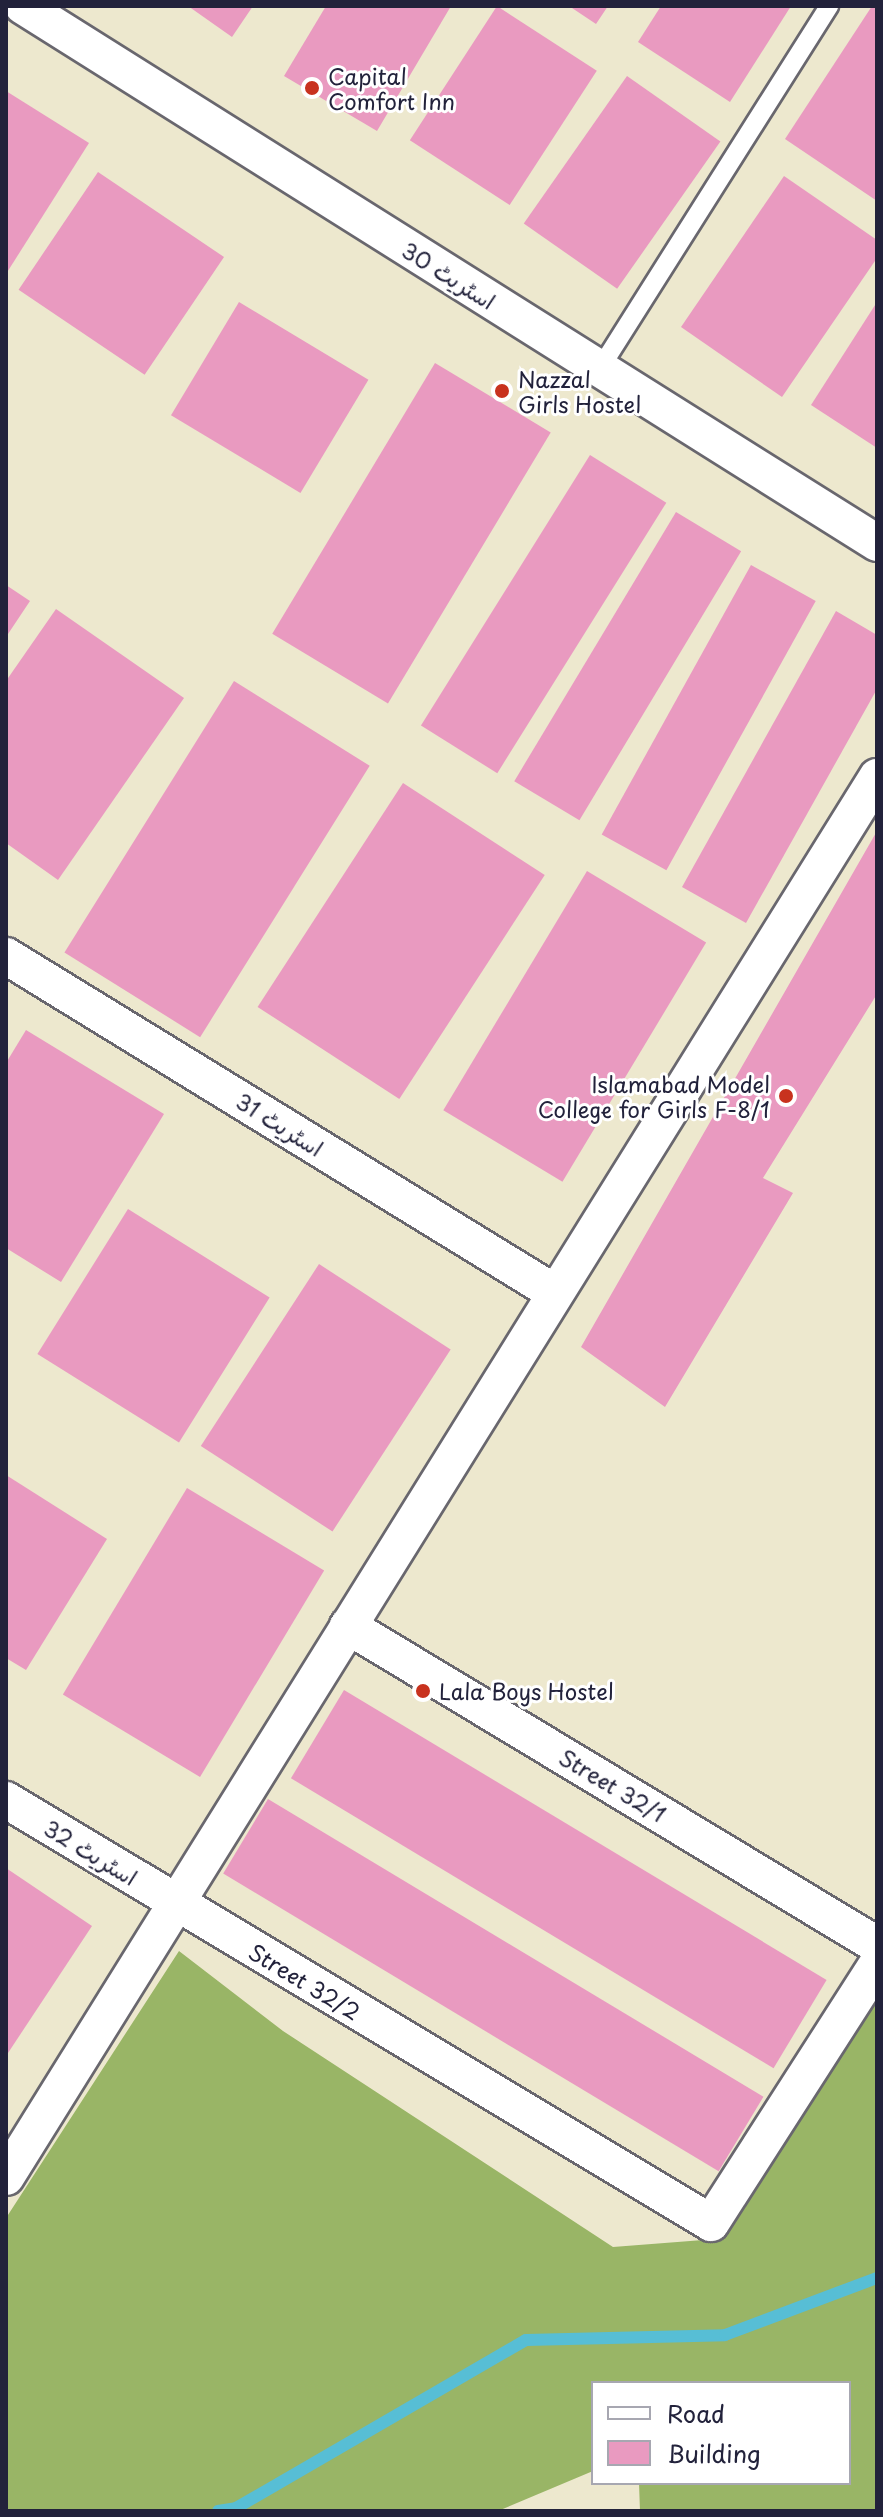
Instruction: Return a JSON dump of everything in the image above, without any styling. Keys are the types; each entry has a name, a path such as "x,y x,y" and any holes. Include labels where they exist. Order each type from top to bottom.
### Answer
{"street":[{"name":"اسٹریٹ 30","path":"23,6 877,543"},
{"path":"6,2177 877,777"},
{"name":"اسٹریٹ 31","path":"6,956 555,1293"},
{"name":"Street 32/1","path":"348,1626 877,1945"},
{"name":"اسٹریٹ 32","path":"6,1800 175,1904"},
{"name":"Street 32/2","path":"175,1904 711,2223 877,1964"}],"lane":[{"path":"599,370 829,6"}],"green space":[{"path":"179,1951 283,2031 613,2247 716,2239 877,2001 877,2511 640,2511 639,2485 851,2485 851,2381 591,2381 591,2472 498,2511 6,2511 6,2218"}],"building":[{"path":"188,6 253,6 232,37"},
{"path":"326,6 451,6 377,131 284,76"},
{"path":"497,6 597,71 510,205 410,140"},
{"path":"569,6 608,6 596,24"},
{"path":"661,6 791,6 730,102 638,42"},
{"path":"872,6 877,6 877,201 785,139"},
{"path":"627,76 720,141 617,289 524,223"},
{"path":"6,91 89,143 6,274"},
{"path":"98,172 224,257 145,375 19,290"},
{"path":"784,176 877,240 877,258 782,397 681,327"},
{"path":"239,302 368,380 300,493 171,415"},
{"path":"877,302 877,448 811,405"},
{"path":"435,363 551,433 388,703 272,634"},
{"path":"590,455 666,503 497,773 421,726"},
{"path":"676,512 741,551 579,820 514,781"},
{"path":"751,565 816,601 666,870 602,834"},
{"path":"6,585 30,601 6,637"},
{"path":"56,609 184,698 58,880 6,843 6,681"},
{"path":"836,611 877,635 877,689 746,923 682,887"},
{"path":"234,681 370,766 200,1037 64,952"},
{"path":"403,783 545,875 399,1099 258,1007"},
{"path":"877,831 877,994 763,1178 793,1193 665,1407 581,1347"},
{"path":"587,871 706,943 562,1182 443,1110"},
{"path":"26,1030 164,1114 61,1282 6,1248 6,1063"},
{"path":"128,1209 270,1297 179,1443 37,1354"},
{"path":"319,1264 451,1350 332,1531 201,1446"},
{"path":"6,1475 107,1539 26,1670 6,1658"},
{"path":"187,1488 324,1570 200,1777 63,1695"},
{"path":"344,1690 827,1980 774,2068 291,1778"},
{"path":"268,1799 763,2097 719,2171 223,1874"},
{"path":"6,1868 92,1926 6,2056"}],"waterway":[{"path":"218,2511 236,2508 526,2340 725,2335 877,2278"}],"place":[{"name":"Capital Comfort Inn","path":"312,88"},
{"name":"Nazzal Girls Hostel","path":"502,391"},
{"name":"Islamabad Model College for Girls F-8/1","path":"786,1096"},
{"name":"Lala Boys Hostel","path":"423,1691"}]}
